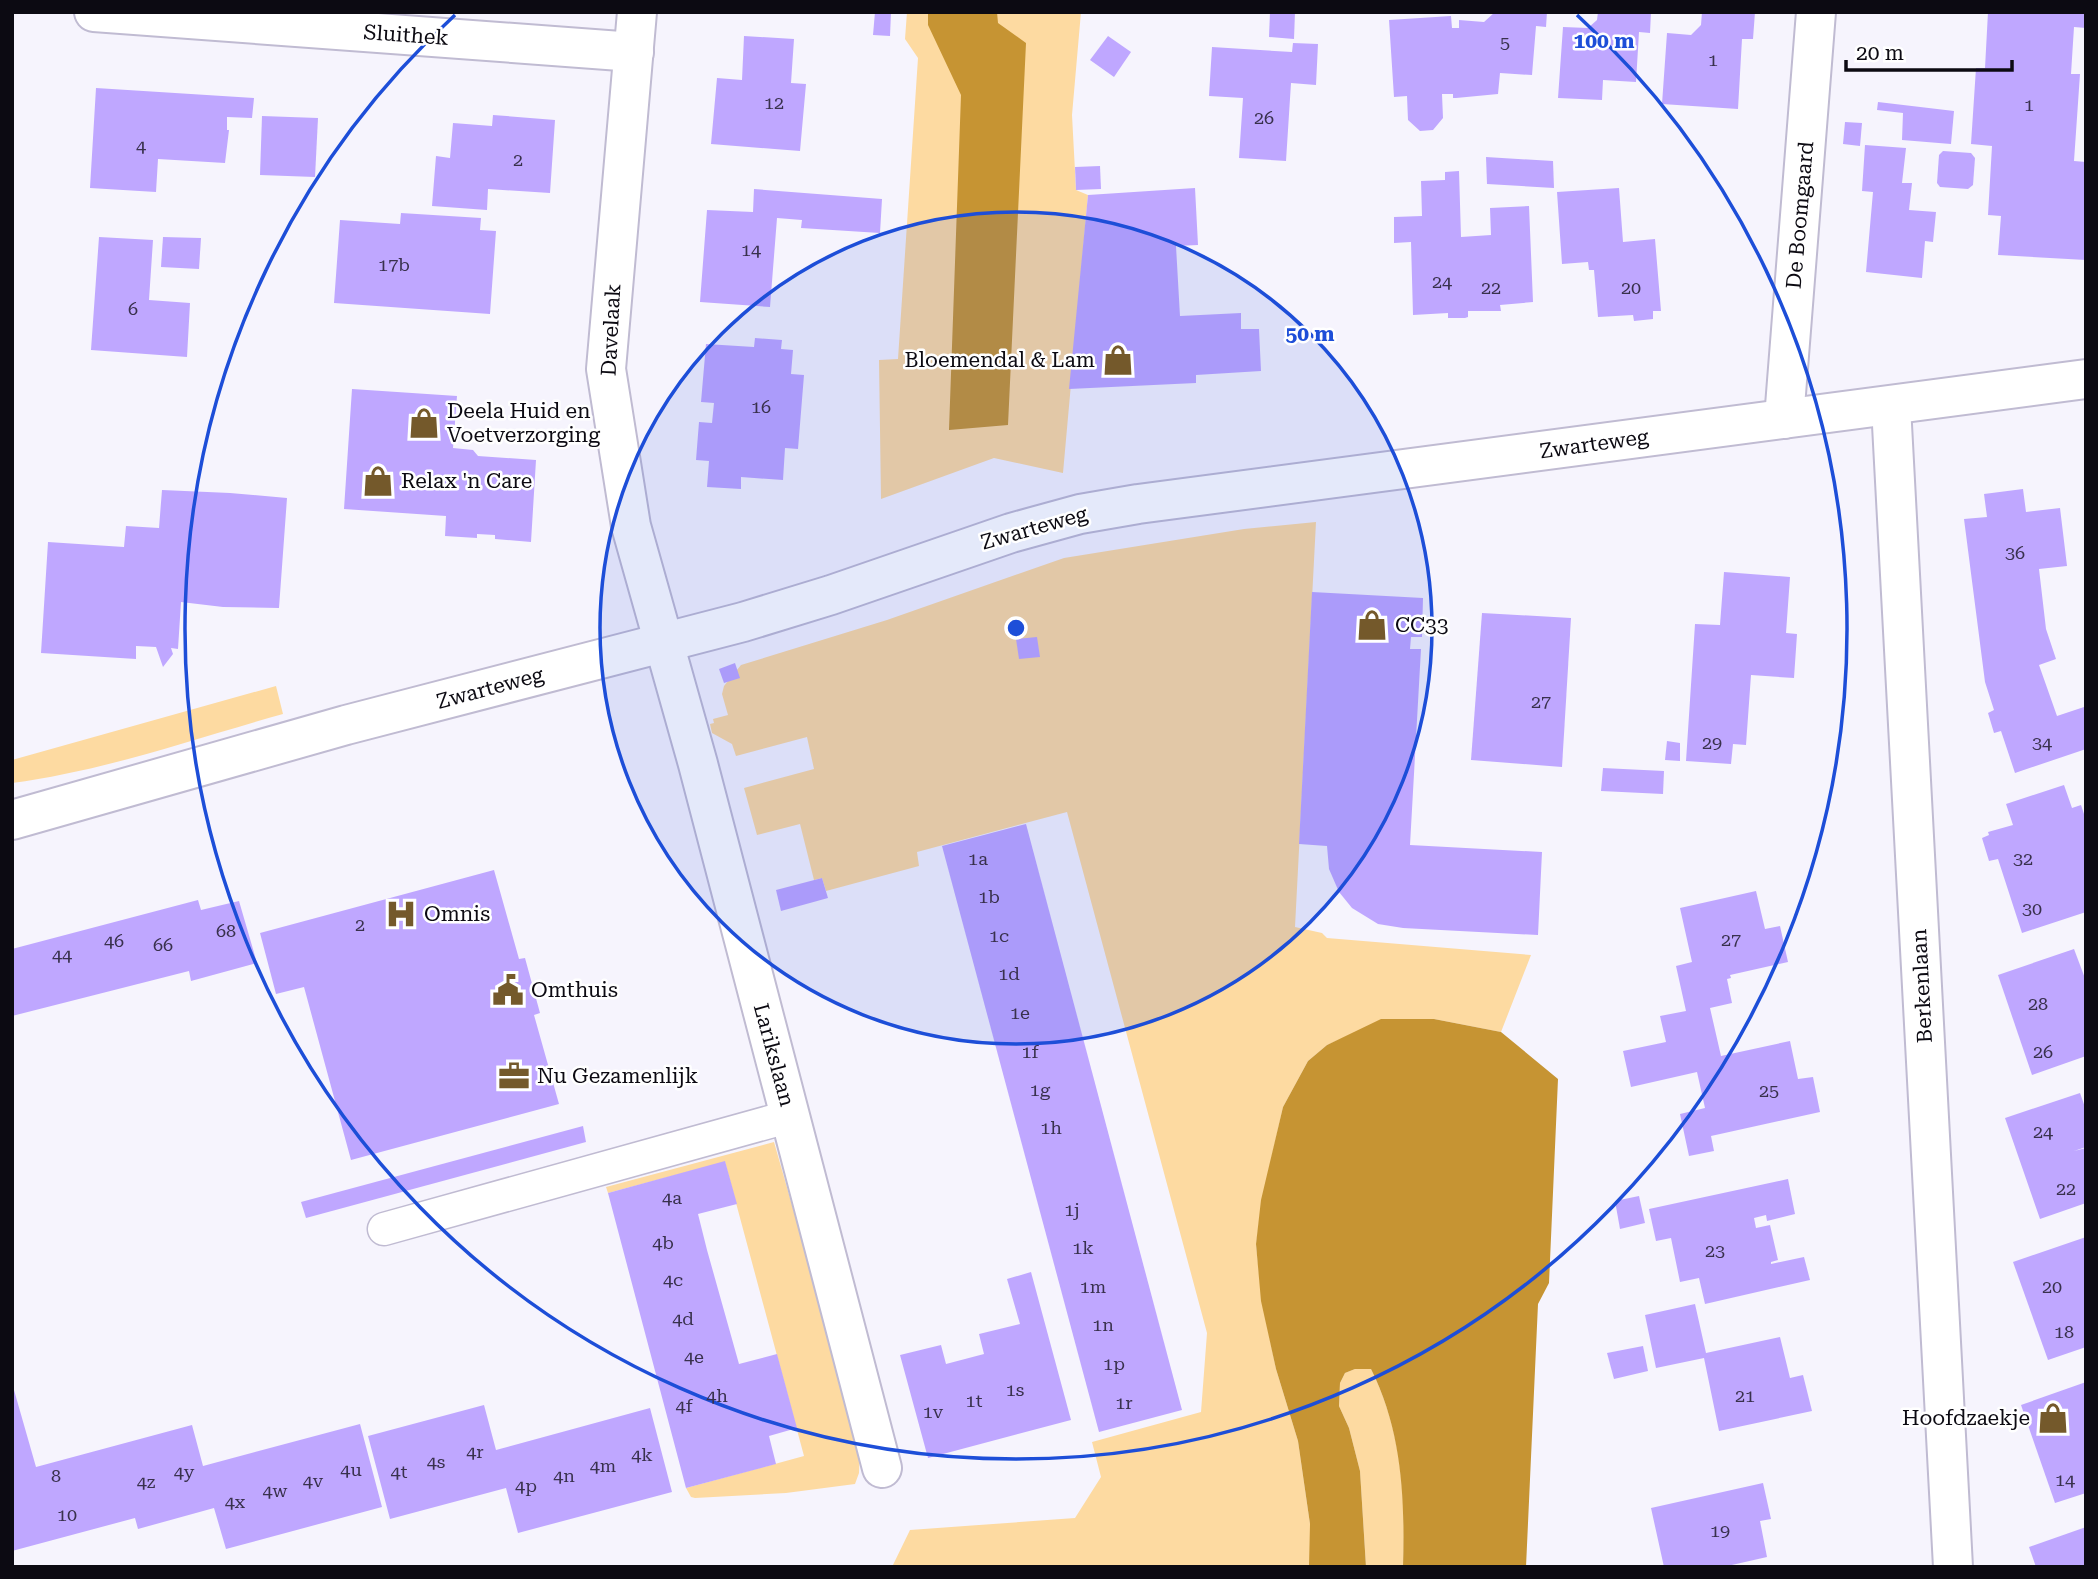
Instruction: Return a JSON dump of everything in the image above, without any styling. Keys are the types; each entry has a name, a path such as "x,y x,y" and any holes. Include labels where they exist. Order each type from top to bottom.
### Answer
{"street":[{"name":"Sluithek","path":"94,12 634,52"},
{"name":"Davelaak","path":"637,12 606,369 631,526 664,643"},
{"name":"De Boomgaard","path":"1784,419 1816,12"},
{"name":"Zwarteweg","path":"12,820 346,726 664,643 831,595 1011,533 1080,514 1138,503 2086,379"},
{"name":"Berkenlaan","path":"1891,406 1952,1567"},
{"name":"Larikslaan","path":"664,643 882,1468"}],"lane":[{"path":"384,1228 791,1116"}],"shaded area":[{"path":"907,12 1081,12 1072,115 1076,190 1088,195 1063,473 994,458 881,499 879,360 898,359 918,58 905,39"},
{"path":"928,12 997,12 998,23 1026,43 1008,425 949,430 961,95 928,25"},
{"path":"1316,522 1295,927 1322,933 1327,938 1531,955 1501,1032 1434,1019 1352,1034 1327,1045 1308,1061 1283,1107 1262,1200 1256,1245 1262,1301 1276,1369 1298,1441 1310,1524 1310,1565 892,1567 910,1530 1075,1518 1101,1477 1092,1442 1201,1412 1207,1333 1067,812 917,852 919,866 826,891 822,878 814,880 800,824 757,835 744,788 814,769 807,737 736,756 732,744 712,733 710,724 714,723 713,719 728,715 722,694 724,686 741,665 887,620 1064,558 1244,529"},
{"path":"276,686 283,714 81,771 12,783 12,760"},
{"path":"1381,1019 1434,1019 1501,1032 1558,1079 1549,1283 1538,1304 1526,1567 1403,1567 1402,1490 1389,1416 1371,1369 1355,1369 1345,1373 1340,1383 1339,1406 1349,1428 1360,1471 1366,1567 1309,1567 1310,1524 1298,1441 1276,1369 1261,1301 1256,1244 1261,1200 1283,1107 1308,1061 1327,1045"},
{"path":"774,1142 860,1443 859,1473 855,1484 786,1493 695,1498 691,1497 686,1488 804,1456 725,1162 608,1193 606,1187"},
{"path":"1355,1369 1371,1369 1396,1441 1404,1516 1403,1567 1366,1567 1360,1471 1349,1428 1339,1406 1340,1383 1345,1373"}],"building":[{"path":"875,12 891,12 890,36 873,35"},
{"path":"1270,12 1295,12 1294,39 1269,37"},
{"path":"1495,12 1547,12 1546,27 1536,26 1532,75 1500,73 1498,94 1453,98 1453,94 1442,94 1443,118 1433,130 1420,131 1408,120 1407,96 1394,97 1389,20 1451,16 1452,28 1459,28 1459,20 1484,22"},
{"path":"1598,12 1651,12 1650,33 1639,32 1636,82 1603,80 1602,100 1558,98 1563,27 1588,28 1597,20"},
{"path":"1702,12 1755,12 1753,39 1742,39 1738,109 1662,104 1667,33 1691,35 1701,25"},
{"path":"1988,12 2086,12 2086,28 2074,27 2071,74 2080,74 2074,161 2086,162 2086,260 1998,255 2001,216 1988,215 1992,146 1971,144 1976,68 1985,68"},
{"path":"744,36 794,39 791,83 806,84 800,151 711,144 717,78 742,80"},
{"path":"1108,36 1131,52 1114,77 1090,60"},
{"path":"1293,43 1318,44 1316,85 1291,83 1286,161 1239,158 1243,98 1209,96 1212,47 1292,52"},
{"path":"96,88 254,98 252,118 227,117 229,130 225,163 158,159 156,192 90,188"},
{"path":"1878,102 1954,111 1951,144 1902,140 1903,113 1877,110"},
{"path":"493,115 555,120 550,193 488,189 487,210 432,206 436,156 450,158 453,123 492,126"},
{"path":"262,116 318,118 315,177 260,175"},
{"path":"1845,122 1862,123 1860,146 1843,144"},
{"path":"1865,145 1906,148 1902,183 1912,183 1909,210 1936,212 1933,242 1925,241 1922,278 1866,272 1873,192 1862,191"},
{"path":"1943,151 1971,153 1975,158 1973,185 1968,189 1940,187 1937,183 1939,155"},
{"path":"1486,157 1553,161 1554,188 1487,184"},
{"path":"1100,166 1101,189 1076,190 1075,167"},
{"path":"1459,171 1461,237 1491,235 1490,208 1529,206 1533,302 1500,305 1501,311 1468,311 1468,317 1465,318 1448,318 1448,313 1413,315 1411,242 1394,243 1394,217 1422,216 1421,181 1445,180 1445,172"},
{"path":"1195,188 1198,245 1176,246 1180,316 1241,313 1241,329 1259,329 1261,371 1196,375 1196,383 1069,389 1088,195"},
{"path":"1619,188 1623,242 1655,239 1661,311 1653,311 1653,319 1634,321 1633,315 1598,317 1594,270 1589,270 1588,262 1562,264 1557,192"},
{"path":"754,189 882,199 880,233 801,228 802,220 777,218 770,307 700,302 707,210 753,212"},
{"path":"401,213 481,218 480,230 496,231 490,314 334,303 340,220 400,224"},
{"path":"99,237 153,240 149,300 190,303 187,357 91,350"},
{"path":"163,237 201,238 199,269 161,267"},
{"path":"755,338 782,340 781,349 793,350 791,374 804,375 798,449 785,448 783,480 741,477 741,489 707,487 709,461 696,460 699,422 712,423 714,403 701,402 706,344 754,347"},
{"path":"352,389 457,396 453,448 473,450 478,456 536,460 531,542 495,539 495,535 477,534 477,538 445,536 446,516 344,509"},
{"path":"2023,489 2026,512 2060,508 2067,566 2039,569 2046,629 2056,659 2039,665 2057,716 2084,707 2086,749 2015,773 2001,731 1994,733 1988,713 1994,710 1985,682 1964,519 1987,517 1984,494"},
{"path":"162,490 287,498 279,608 223,607 181,602 178,649 171,648 173,654 163,667 156,647 136,646 136,659 41,653 48,542 124,547 126,526 159,528"},
{"path":"1724,572 1790,577 1786,633 1797,634 1794,678 1751,675 1746,745 1733,744 1731,764 1686,761 1695,624 1720,625"},
{"path":"1312,592 1423,598 1422,637 1411,637 1410,649 1421,649 1410,845 1542,852 1538,935 1403,928 1378,924 1352,908 1339,892 1329,869 1327,846 1299,844"},
{"path":"1482,613 1571,618 1562,767 1471,760"},
{"path":"1037,637 1040,657 1019,659 1016,639"},
{"path":"735,663 740,678 724,683 719,669"},
{"path":"1667,741 1680,743 1680,761 1665,760"},
{"path":"1603,768 1664,771 1663,794 1601,791"},
{"path":"2064,785 2072,808 2081,805 2086,820 2086,912 2022,933 1998,859 1989,861 1982,838 1989,835 1988,832 2013,825 2006,804"},
{"path":"1026,824 1182,1410 1099,1432 942,846"},
{"path":"494,870 519,959 525,958 540,1013 534,1015 559,1104 351,1160 304,987 276,994 260,933"},
{"path":"822,878 828,898 781,911 776,890"},
{"path":"1756,891 1765,929 1780,926 1788,962 1730,975 1731,978 1727,979 1732,1003 1710,1008 1721,1056 1790,1041 1798,1079 1813,1077 1820,1112 1711,1136 1714,1151 1689,1156 1680,1114 1705,1108 1697,1072 1631,1087 1623,1051 1666,1042 1660,1016 1686,1011 1676,966 1692,962 1680,908"},
{"path":"198,900 201,910 239,901 257,963 191,981 189,971 12,1016 12,949"},
{"path":"2074,949 2086,981 2086,1056 2032,1075 1998,975"},
{"path":"2080,1093 2086,1110 2086,1147 2074,1151 2086,1148 2086,1203 2040,1219 2005,1118"},
{"path":"583,1126 586,1142 306,1218 301,1202"},
{"path":"725,1161 737,1204 698,1214 707,1250 739,1364 777,1354 797,1428 769,1436 776,1464 686,1488 608,1193"},
{"path":"1788,1179 1795,1214 1767,1221 1766,1215 1754,1218 1756,1228 1770,1225 1778,1260 1771,1264 1804,1257 1810,1280 1705,1304 1699,1278 1680,1282 1671,1238 1656,1241 1649,1209"},
{"path":"1639,1196 1645,1223 1620,1229 1615,1201"},
{"path":"2086,1237 2086,1347 2048,1360 2013,1262"},
{"path":"1031,1272 1071,1420 928,1458 900,1355 941,1345 946,1364 984,1354 979,1334 1020,1324 1007,1279"},
{"path":"1695,1304 1706,1353 1780,1337 1790,1378 1803,1375 1812,1411 1719,1431 1704,1358 1656,1368 1645,1315"},
{"path":"1643,1346 1648,1371 1614,1379 1607,1353"},
{"path":"2086,1382 2086,1493 2055,1503 2021,1405"},
{"path":"12,1383 36,1467 192,1425 203,1466 360,1424 382,1507 226,1549 214,1508 138,1529 135,1518 12,1551"},
{"path":"484,1405 496,1450 650,1408 672,1492 518,1533 506,1488 390,1519 368,1436"},
{"path":"1763,1483 1771,1519 1760,1521 1767,1557 1723,1567 1664,1567 1651,1508"},
{"path":"2086,1527 2086,1567 2036,1567 2029,1547"}],"place":[{"name":"Bloemendal & Lam","path":"1118,360"},
{"name":"Deela Huid en Voetverzorging","path":"424,423"},
{"name":"Relax 'n Care","path":"378,481"},
{"name":"CC33","path":"1372,625"},
{"name":"Omnis","path":"401,914"},
{"name":"Omthuis","path":"508,990"},
{"name":"Nu Gezamenlijk","path":"514,1076"},
{"name":"Hoofdzaekje","path":"2053,1418"}]}
